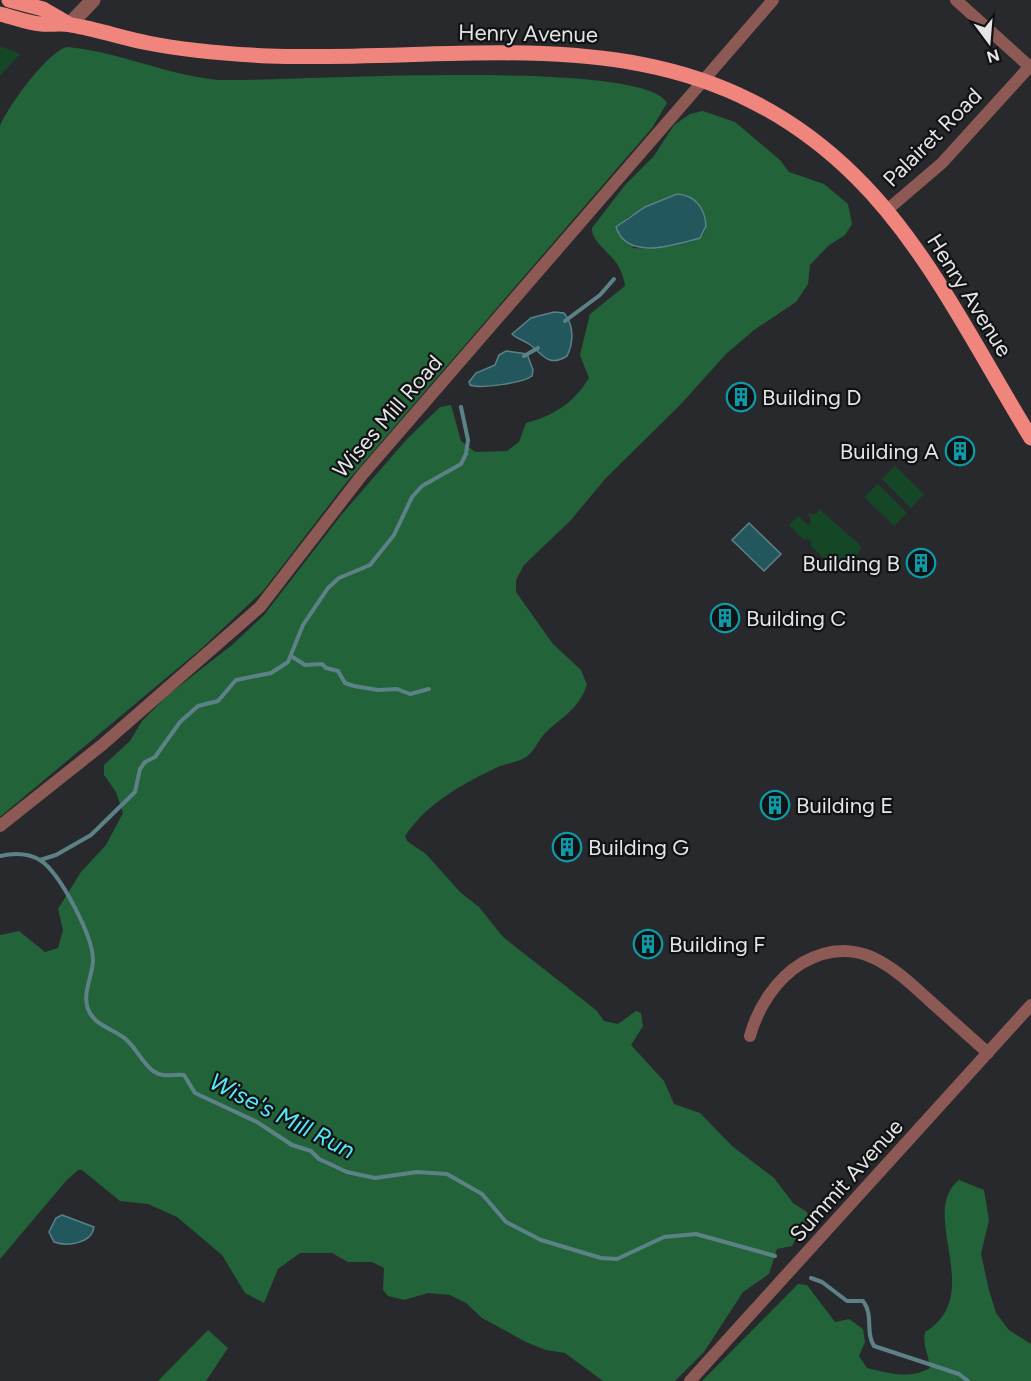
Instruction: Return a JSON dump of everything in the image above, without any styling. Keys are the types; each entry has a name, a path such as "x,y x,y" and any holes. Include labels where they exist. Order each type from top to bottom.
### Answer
{"main road":[{"name":"Henry Avenue","path":"9,0 42,9 70,24"},
{"name":"Henry Avenue","path":"0,14 39,24 70,24 170,47 243,54 314,56 531,52 586,54 639,62 703,80 748,100 812,140 844,165 887,210 917,251 1031,438"}],"street":[{"path":"70,24 93,0"},
{"name":"Wises Mill Road","path":"0,826 102,745 260,607 362,475 773,0"},
{"path":"956,0 1030,66"},
{"name":"Palairet Road","path":"887,210 947,158 1030,66"},
{"path":"750,1036 763,1003 790,972 817,956 848,951 869,955 894,968 988,1053"},
{"name":"Summit Avenue","path":"690,1381 1031,1005"}],"green space":[{"path":"0,46 20,54 0,76"},
{"path":"68,47 218,80 457,75 531,76 596,80 644,89 667,103 652,128 346,483 263,591 202,648 0,817 0,126 11,106 40,68 60,50"},
{"path":"703,111 735,122 780,160 789,172 824,184 848,204 852,224 845,235 828,246 810,265 808,284 796,302 754,330 726,354 681,404 606,478 570,521 524,565 516,580 516,592 553,644 581,670 587,685 570,712 543,735 529,755 487,772 460,787 424,813 405,836 407,841 426,854 460,892 479,907 503,937 596,1010 604,1021 618,1024 636,1011 641,1013 643,1026 631,1045 664,1081 674,1104 700,1113 732,1146 774,1178 793,1203 807,1212 810,1221 800,1230 792,1246 777,1249 769,1274 743,1292 704,1352 675,1381 603,1381 565,1353 546,1350 526,1342 482,1318 466,1303 450,1295 428,1293 404,1300 388,1296 383,1290 384,1268 372,1262 348,1262 332,1253 300,1253 278,1269 264,1303 245,1293 222,1255 177,1217 148,1204 120,1201 82,1170 78,1170 66,1181 0,1259 0,935 19,931 45,952 58,948 63,930 58,909 81,872 106,845 123,813 116,792 104,775 104,765 130,741 142,721 168,695 232,645 264,615 342,514 407,439 440,407 451,405 461,441 475,452 507,451 519,442 526,423 545,417 577,395 589,378 580,355 590,314 625,286 619,267 598,243 592,233 592,228 625,185 654,156 674,125 690,114","holes":["677,194 687,195 705,217 705,229 702,236 676,245 633,248 626,218"]},
{"path":"895,466 924,494 911,508 882,479"},
{"path":"878,484 907,513 894,526 864,497"},
{"path":"819,509 860,545 861,550 839,573 811,546 811,540 803,539 789,525 798,516 809,526 811,520 808,514 816,514"},
{"path":"959,1180 984,1190 989,1220 981,1254 989,1290 996,1313 1009,1330 1031,1344 1031,1381 702,1381 798,1284 807,1285 835,1322 849,1319 863,1329 865,1342 859,1356 867,1368 906,1375 930,1368 924,1336 925,1332 943,1316 951,1297 952,1276 945,1212 948,1194"},
{"path":"208,1330 228,1348 206,1381 158,1381"}],"water":[{"path":"677,194 689,197 701,208 706,226 700,238 652,248 630,244 622,238 616,227 645,207"},
{"path":"554,312 564,313 570,323 572,334 567,356 555,361 546,358 512,334 531,318"},
{"path":"506,351 527,354 533,370 532,376 501,385 470,385 469,382 476,373 495,365 499,355"},
{"path":"749,523 781,554 764,571 732,540"},
{"path":"62,1215 94,1227 89,1237 72,1244 54,1242 49,1232 56,1218"}],"waterway":[{"path":"565,321 600,295 614,279"},
{"path":"524,356 538,348"},
{"path":"40,860 56,855 91,835 135,792 140,769 145,762 155,757 180,722 198,706 218,701 236,680 271,673 288,662 303,625 328,588 339,578 370,565 394,535 412,497 422,486 461,464 466,454 468,440 461,407"},
{"path":"291,656 305,665 322,664 326,668 338,671 345,683 354,686 378,690 397,689 410,694 429,689"},
{"name":"Wise's Mill Run","path":"0,856 20,854 40,860 66,891 82,921 92,949 93,966 86,1003 94,1019 127,1040 153,1071 164,1075 184,1075 195,1093 257,1122 292,1145 311,1151 319,1159 347,1172 375,1178 417,1172 447,1174 482,1194 506,1222 541,1240 601,1258 617,1259 664,1237 696,1234 775,1256"},
{"name":"Wise's Mill Run","path":"811,1278 822,1282 847,1301 863,1301 868,1312 871,1341 874,1346 959,1374 968,1381"}],"place":[{"name":"Building D","path":"741,397"},
{"name":"Building A","path":"960,451"},
{"name":"Building B","path":"921,563"},
{"name":"Building C","path":"725,618"},
{"name":"Building E","path":"775,805"},
{"name":"Building G","path":"567,847"},
{"name":"Building F","path":"648,944"}]}
